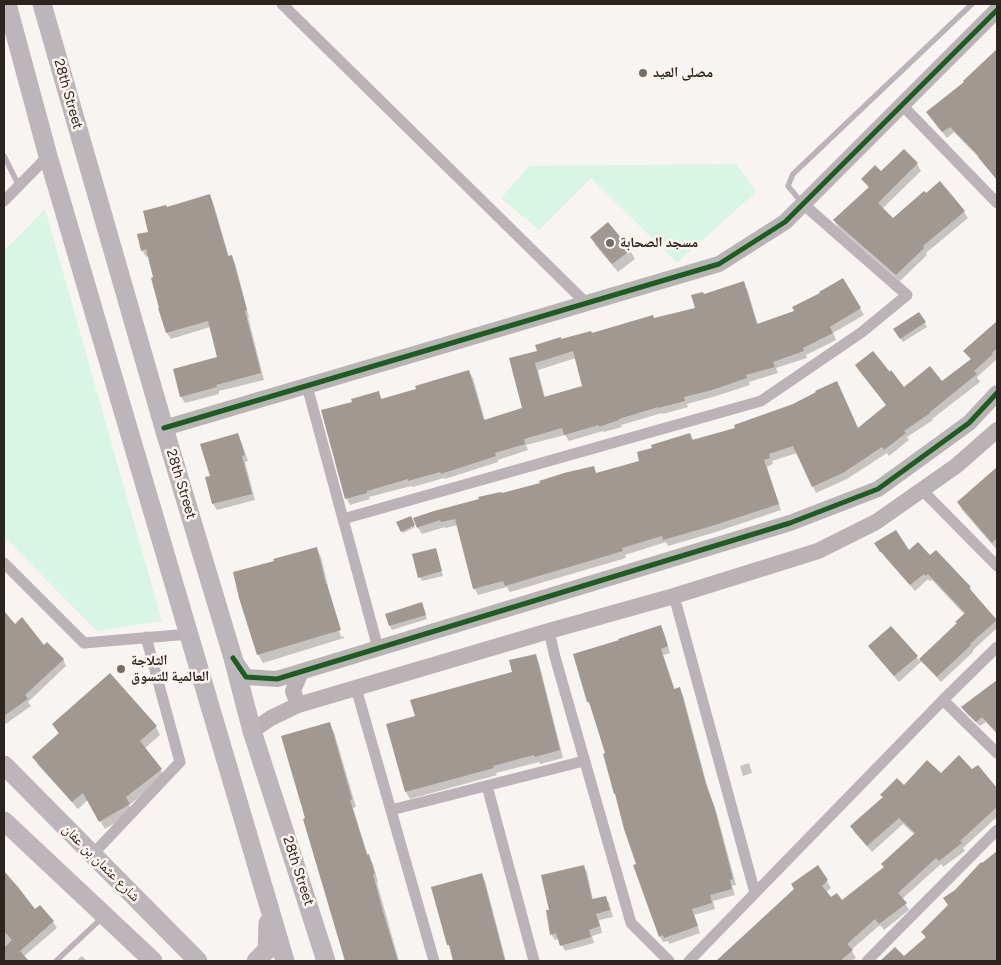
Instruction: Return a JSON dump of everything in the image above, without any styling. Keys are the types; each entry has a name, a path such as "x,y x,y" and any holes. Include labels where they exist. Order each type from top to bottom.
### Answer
{"main road":[{"path":"7,4 48,156 285,961"},
{"name":"28th Street","path":"42,4 164,428 233,658 252,731 326,961"},
{"name":"شارع عثمان بن عفان","path":"4,765 198,961"},
{"path":"4,821 153,961"},
{"path":"256,961 268,950 268,905"}],"street":[{"path":"282,4 586,303"},
{"path":"164,428 719,264 785,222 997,10"},
{"path":"902,105 997,203"},
{"path":"4,201 48,156"},
{"path":"343,519 760,401 862,332 907,295 803,204"},
{"path":"307,386 378,648"},
{"path":"233,658 246,677 278,679 790,523 878,489 969,423 997,393"},
{"path":"252,731 271,718 298,705 674,596 818,551 876,522 956,466 997,430"},
{"path":"922,490 997,566"},
{"path":"4,563 84,642 189,634"},
{"path":"674,596 755,893"},
{"path":"549,631 554,657 631,923 669,961"},
{"path":"92,855 180,762 146,637"},
{"path":"689,961 997,646"},
{"path":"298,705 293,691 301,672"},
{"path":"356,688 434,961"},
{"path":"943,700 997,753"},
{"path":"391,810 584,761"},
{"path":"487,786 534,961"},
{"path":"867,961 997,830"}],"lane":[{"path":"803,204 788,186 793,174 972,4"},
{"path":"4,156 19,186"},
{"path":"56,961 104,915"}],"green space":[{"path":"736,164 756,192 677,263 591,178 539,230 501,198 529,166"},
{"path":"45,209 162,621 97,631 4,537 4,251"}],"building":[{"path":"997,49 997,180 979,156 950,127 942,132 926,112 964,82"},
{"path":"904,149 918,163 878,203 893,218 924,191 926,193 940,181 965,211 923,246 924,248 896,275 833,220 869,187 861,179 875,165 881,171"},
{"path":"210,194 228,256 232,255 261,373 180,397 173,369 217,357 208,321 166,333 158,308 146,249 141,251 137,234 148,232 143,211 166,205 167,207"},
{"name":"مسجد الصحابة","path":"608,222 631,250 612,264 590,237"},
{"path":"843,278 861,308 830,327 833,333 803,348 804,351 773,362 775,367 746,375 747,378 712,390 684,397 685,401 658,407 599,427 599,425 564,435 562,428 524,439 525,444 495,453 496,456 441,474 440,472 408,481 408,479 345,499 321,410 352,402 351,399 379,391 381,399 416,389 415,386 469,370 484,420 522,408 509,358 537,351 535,345 561,337 561,339 591,331 592,333 653,315 654,318 695,308 691,295 703,292 704,294 744,281 757,324 794,311 792,307","holes":["573,351 582,386 544,397 535,363"]},
{"path":"919,312 926,322 900,339 893,329"},
{"path":"997,321 997,348 974,371 977,374 930,413 904,431 906,433 884,450 882,447 843,473 812,487 793,446 769,454 770,458 764,460 779,504 663,540 662,536 622,548 623,551 505,586 503,581 473,589 455,519 441,522 440,520 417,528 413,518 479,499 478,497 540,483 539,481 564,473 594,466 596,473 639,461 637,452 652,448 651,445 690,433 692,440 735,428 734,425 793,404 837,381 858,428 886,405 855,365 873,351 904,387 930,366 942,381 971,359 963,351"},
{"path":"238,433 245,455 242,456 252,494 212,504 205,477 210,476 200,444"},
{"path":"997,467 997,538 992,543 957,502"},
{"path":"411,516 415,525 401,532 396,522"},
{"path":"896,530 909,550 918,542 930,555 936,550 971,587 969,588 997,620 937,677 919,659 965,613 928,574 926,576 924,574 910,585 880,552 874,543"},
{"path":"317,547 326,584 341,630 257,655 233,572"},
{"path":"436,548 442,571 418,578 412,554"},
{"path":"422,602 426,615 389,626 385,614"},
{"path":"4,611 15,624 22,617 44,645 47,642 64,659 25,695 28,699 4,716"},
{"path":"661,625 668,646 661,649 674,689 680,687 733,879 730,880 732,889 710,895 712,903 692,909 698,926 664,938 663,935 659,937 633,865 636,864 614,794 603,754 605,753 573,654"},
{"path":"891,626 918,656 894,676 868,646"},
{"path":"536,654 560,750 493,766 494,768 405,792 386,724 415,716 410,700 512,672 509,660"},
{"path":"110,673 157,726 140,741 162,769 126,797 130,804 99,822 83,793 72,802 32,757 59,733 52,724"},
{"path":"997,680 997,733 982,717 976,722 961,707"},
{"path":"330,722 352,799 350,800 375,874 373,874 398,961 345,961 303,819 305,818 281,736"},
{"path":"959,755 972,769 978,765 997,788 997,807 960,841 962,843 939,861 936,858 898,893 907,903 879,924 875,919 847,944 853,950 840,961 716,961 794,889 791,884 818,865 828,880 822,886 831,897 837,893 842,900 884,867 881,864 915,833 899,818 867,846 850,826 883,797 880,795 897,778 904,785 927,760 941,773"},
{"path":"997,851 997,961 880,961 895,947 904,956 926,937 921,932 948,905 943,898 955,890 981,862"},
{"path":"584,865 592,899 606,896 610,910 596,914 600,926 589,930 591,937 560,946 556,933 550,935 546,910 549,910 541,875"},
{"path":"4,871 35,909 40,905 54,921 20,951 29,961 4,961 4,948 12,940 4,931"},
{"path":"482,873 505,961 453,961 431,887"}],"cycle path":[{"path":"164,428 719,264 785,222 997,10"},
{"path":"233,658 246,677 277,679 790,523 878,489 969,423 997,393"}],"place":[{"name":"مصلى العيد","path":"643,73"},
{"name":"مسجد الصحابة","path":"610,243"},
{"name":"الثلاجة العالمية للتسوق","path":"121,669"}]}
